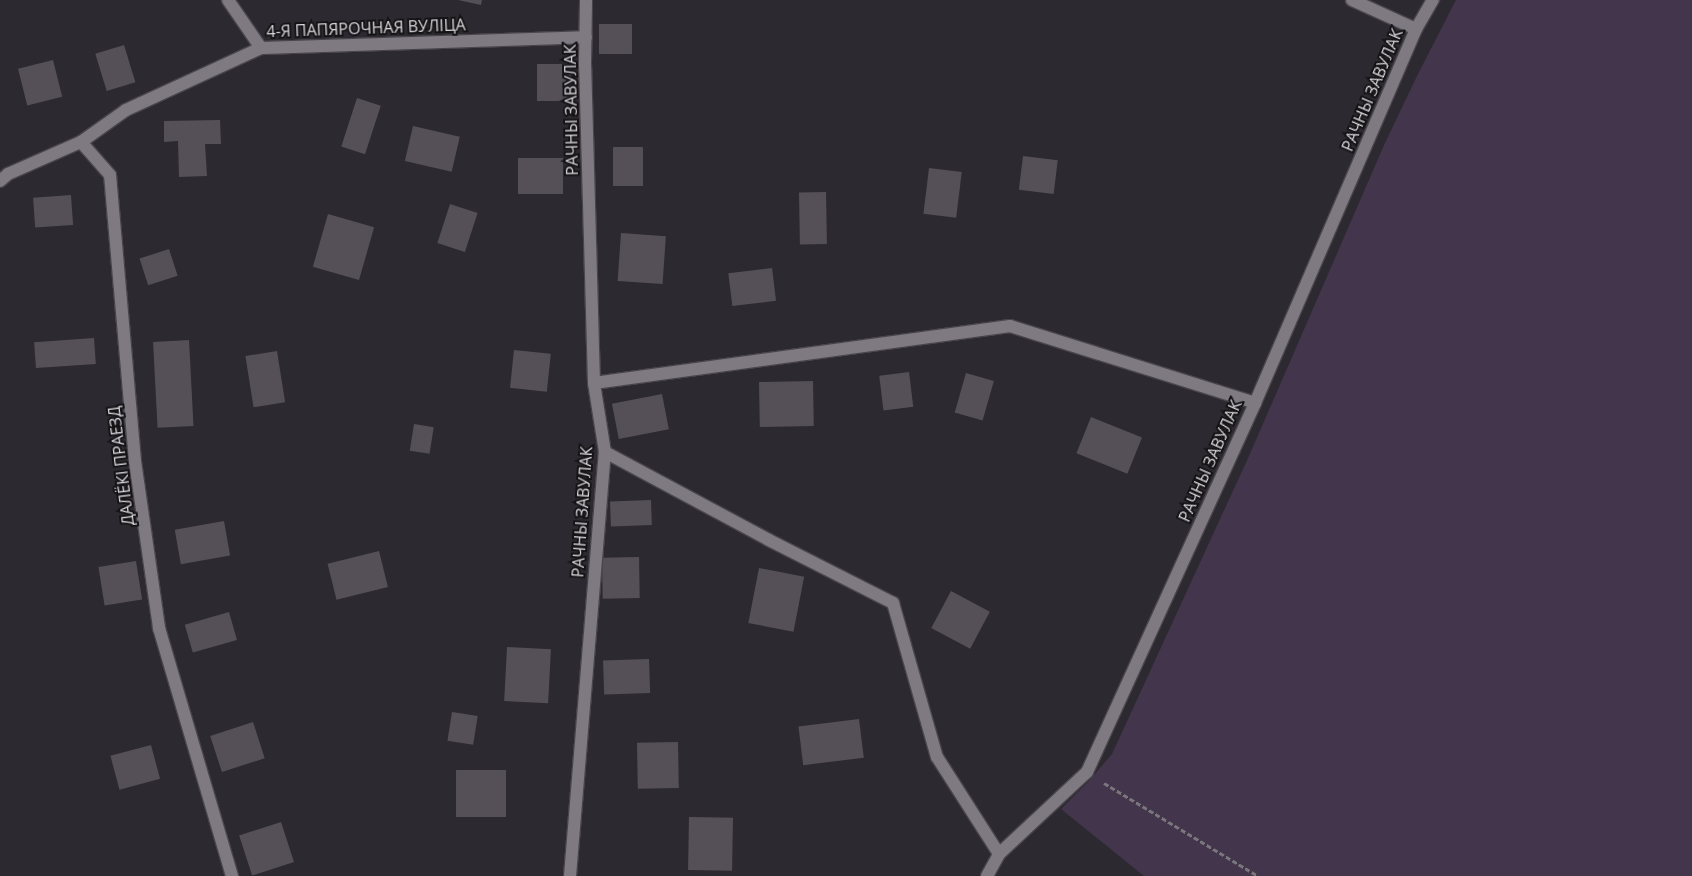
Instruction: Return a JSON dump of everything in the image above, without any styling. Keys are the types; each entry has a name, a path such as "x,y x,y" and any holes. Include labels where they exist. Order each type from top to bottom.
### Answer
{"street":[{"path":"228,0 261,48"},
{"name":"РАЧНЫ ЗАВУЛАК","path":"570,876 605,452 594,383 586,0"},
{"path":"1352,0 1416,29"},
{"name":"РАЧНЫ ЗАВУЛАК","path":"987,876 999,854 1087,772 1255,403 1416,29 1433,0"},
{"name":"4-Я ПАПЯРОЧНАЯ ВУЛІЦА","path":"81,142 126,110 261,48 586,36"},
{"path":"0,181 8,174 81,142"},
{"name":"ДАЛЁКІ ПРАЕЗД","path":"81,142 110,175 135,461 158,628 232,876"},
{"path":"594,383 1010,326 1255,403"},
{"path":"605,452 769,540 893,603 937,757 999,854"}],"path":[{"path":"1087,772 1258,876"}],"shaded area":[{"path":"1456,0 1692,0 1692,876 1144,876 1061,809 1112,754 1249,456 1385,143"}],"building":[{"path":"458,0 482,0 481,5"},
{"path":"599,24 632,24 632,54 599,54"},
{"path":"124,45 135,82 107,91 95,54"},
{"path":"53,60 62,97 27,106 18,69"},
{"path":"537,64 571,64 571,101 537,101"},
{"path":"357,98 381,106 365,154 341,147"},
{"path":"220,120 221,144 205,144 207,176 179,177 178,141 164,142 164,121"},
{"path":"413,126 460,137 452,172 405,161"},
{"path":"613,147 643,147 643,186 613,186"},
{"path":"1023,156 1058,160 1054,194 1019,190"},
{"path":"518,158 563,158 563,194 518,194"},
{"path":"929,168 962,172 956,218 923,214"},
{"path":"799,192 826,192 827,244 800,244"},
{"path":"71,195 73,225 35,228 33,198"},
{"path":"450,204 478,213 465,252 437,243"},
{"path":"328,214 374,227 359,280 313,267"},
{"path":"621,233 666,236 663,284 618,281"},
{"path":"169,249 178,276 148,285 140,259"},
{"path":"772,268 776,301 732,306 728,273"},
{"path":"94,338 96,364 36,368 34,342"},
{"path":"189,340 194,426 158,428 153,342"},
{"path":"514,350 551,354 547,392 510,388"},
{"path":"277,351 285,402 254,407 245,356"},
{"path":"909,372 913,407 883,410 879,376"},
{"path":"966,373 994,381 983,420 955,412"},
{"path":"813,381 814,426 760,427 759,382"},
{"path":"662,394 669,429 619,439 612,404"},
{"path":"1091,417 1142,438 1127,474 1076,453"},
{"path":"414,424 434,427 430,454 410,451"},
{"path":"651,500 652,525 611,526 610,501"},
{"path":"224,521 230,555 181,564 175,530"},
{"path":"379,551 388,587 337,600 328,564"},
{"path":"639,557 640,598 603,599 602,558"},
{"path":"136,561 142,600 105,605 98,567"},
{"path":"759,568 804,577 793,632 748,623"},
{"path":"951,591 990,612 970,649 931,628"},
{"path":"229,612 237,640 193,653 185,625"},
{"path":"507,647 551,649 548,703 504,701"},
{"path":"649,659 650,693 604,695 603,661"},
{"path":"452,712 478,716 473,745 447,741"},
{"path":"859,719 864,758 803,765 798,726"},
{"path":"253,722 265,758 222,772 210,736"},
{"path":"678,742 679,788 638,789 637,743"},
{"path":"151,745 160,779 119,790 110,756"},
{"path":"456,770 506,770 506,817 456,817"},
{"path":"689,817 733,818 732,871 688,870"},
{"path":"281,822 294,862 252,876 239,836"}]}
